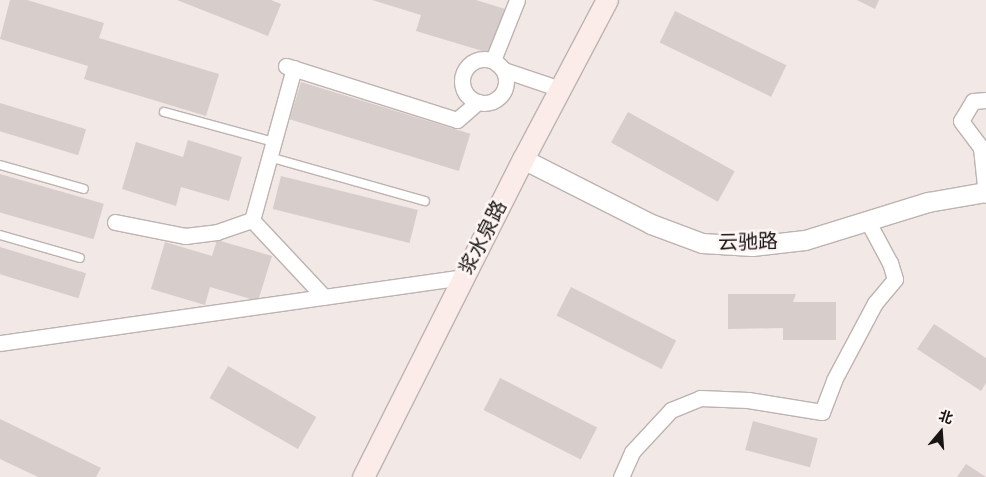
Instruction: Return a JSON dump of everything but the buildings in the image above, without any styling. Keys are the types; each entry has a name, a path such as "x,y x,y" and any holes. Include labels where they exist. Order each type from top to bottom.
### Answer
{"main road":[{"name":"浆水泉路","path":"363,477 523,159 607,0"}],"street":[{"path":"518,0 498,65 506,85 499,98 492,102 478,102 471,99 462,88 462,73 471,61 486,58 498,65 560,90"},
{"path":"252,220 274,142 292,67 457,120 478,102"},
{"path":"986,100 973,101 961,121 981,148 986,193"},
{"name":"云驰路","path":"523,159 650,224 702,243 752,246 805,240 928,202 986,193"},
{"path":"115,222 185,236 217,232 252,220"},
{"path":"252,220 324,297"},
{"path":"621,477 632,452 671,410 700,398 748,400 822,412 834,380 875,303 895,278 890,263 868,222"},
{"path":"0,343 464,277"}],"lane":[{"path":"164,112 274,142"},
{"path":"269,157 425,201"},
{"path":"0,165 84,189"},
{"path":"0,235 80,258"}]}
